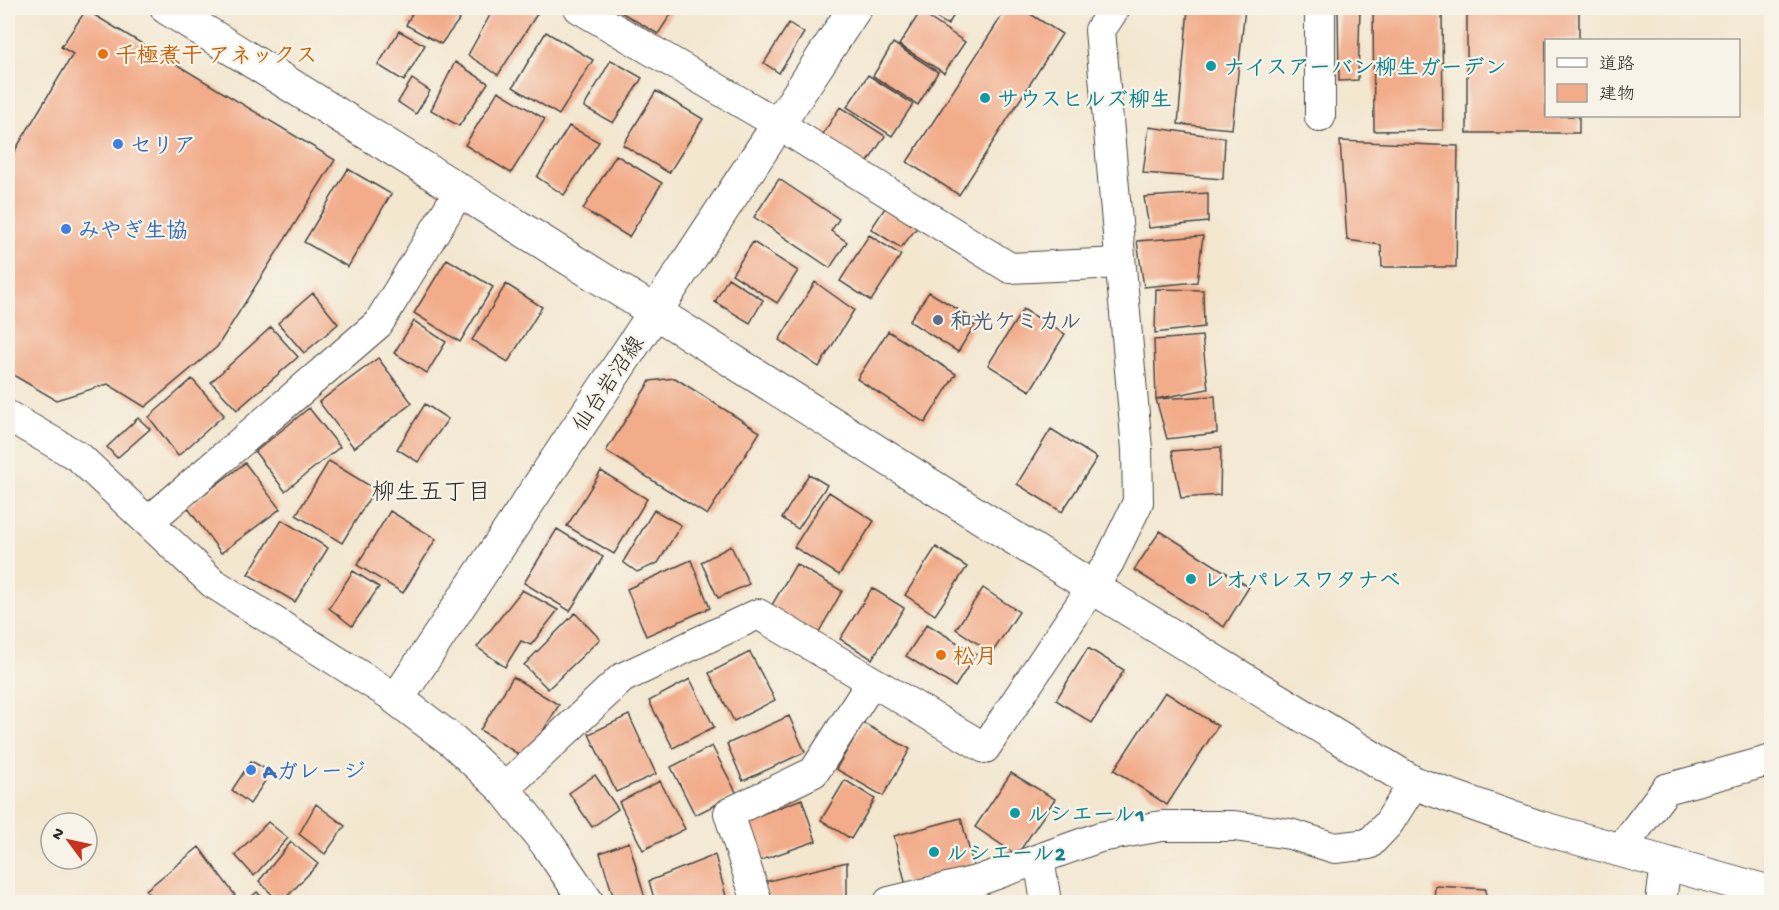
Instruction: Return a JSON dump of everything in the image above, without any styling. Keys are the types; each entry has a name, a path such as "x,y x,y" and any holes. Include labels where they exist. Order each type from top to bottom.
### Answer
{"street":[{"name":"仙台岩沼線","path":"167,8 655,312 397,699"},
{"path":"855,8 655,312 1092,588 1414,783 1538,827 1772,893"},
{"path":"504,789 622,678 758,614 871,683 985,748 1109,562 1138,502 1137,450 1100,30 1115,8"},
{"path":"1320,8 1320,117"},
{"path":"587,9 1010,268 1120,263"},
{"path":"148,522 378,324 460,190"},
{"path":"8,416 79,457 213,583 397,699 453,741 504,789 548,845 587,903"},
{"path":"757,903 729,813 814,772 871,683"},
{"path":"1620,850 1666,789 1772,760"},
{"path":"889,903 980,880 1100,837 1162,826 1234,825 1290,834 1335,848 1369,844 1388,824 1414,783"},
{"path":"1039,859 1046,903"},
{"path":"1661,903 1666,863"}],"building":[{"path":"415,8 468,8 441,44 406,25"},
{"path":"494,8 527,8 537,14 498,75 468,55"},
{"path":"614,8 675,8 658,34"},
{"path":"920,8 958,8 948,25"},
{"name":"サウスヒルズ柳生","path":"1007,8 1021,8 1062,34 959,195 907,162"},
{"name":"ナイスアーバン柳生ガーデン","path":"1188,8 1245,8 1232,129 1178,124"},
{"path":"1338,8 1360,8 1358,80 1339,81"},
{"path":"1373,8 1442,8 1443,130 1374,131"},
{"path":"1467,8 1579,8 1579,39 1545,39 1545,117 1579,117 1579,133 1467,133"},
{"path":"86,10 335,160 217,347 145,407 108,384 56,400 8,372 8,162 73,54 61,47"},
{"path":"920,12 965,42 944,73 899,45"},
{"path":"789,23 804,33 779,73 764,63"},
{"path":"399,31 425,45 404,81 378,65"},
{"path":"546,32 593,60 559,115 513,87"},
{"path":"893,43 938,72 918,105 873,76"},
{"path":"611,60 642,78 613,123 584,107"},
{"path":"455,62 488,83 459,126 431,110"},
{"path":"868,75 913,104 892,136 847,107"},
{"path":"412,79 430,91 416,114 398,102"},
{"path":"498,91 545,119 511,173 465,145"},
{"path":"656,91 703,119 669,173 623,145"},
{"path":"840,107 885,136 864,168 819,140"},
{"path":"569,126 599,142 564,195 537,177"},
{"path":"1149,127 1225,138 1223,179 1143,173"},
{"path":"1340,141 1458,146 1456,267 1382,267 1381,245 1347,240"},
{"path":"616,155 662,183 629,237 583,209"},
{"path":"348,169 391,194 348,267 304,242"},
{"path":"779,179 839,219 831,231 847,242 830,268 754,217"},
{"path":"1208,193 1208,222 1149,228 1144,197"},
{"path":"887,205 919,225 901,248 871,229"},
{"path":"869,235 901,255 871,301 840,281"},
{"path":"1203,236 1197,282 1144,287 1137,241"},
{"path":"753,242 798,271 777,303 732,274"},
{"path":"447,259 493,287 460,342 414,313"},
{"path":"728,278 763,300 750,323 715,302"},
{"path":"815,282 854,310 819,367 779,340"},
{"path":"506,284 542,307 508,362 472,340"},
{"path":"1156,289 1203,290 1204,327 1155,333"},
{"path":"929,292 977,321 958,352 909,321"},
{"path":"313,293 338,324 304,353 278,323"},
{"path":"1023,309 1065,334 1030,391 988,365"},
{"path":"414,321 446,342 427,373 394,353"},
{"path":"271,327 298,357 237,410 211,382"},
{"path":"888,331 956,374 925,423 857,379"},
{"path":"1202,336 1208,389 1156,399 1154,340"},
{"path":"378,358 412,403 354,448 319,402"},
{"path":"675,378 760,432 707,515 606,451 650,381"},
{"path":"192,379 224,415 178,456 149,417"},
{"path":"1215,396 1217,433 1167,439 1156,399"},
{"path":"425,404 448,419 418,462 397,449"},
{"path":"309,408 340,447 285,491 255,452"},
{"path":"138,418 150,429 117,458 107,447"},
{"path":"1051,429 1097,458 1062,512 1017,484"},
{"path":"1221,447 1220,495 1181,498 1172,451"},
{"path":"329,461 375,489 342,543 296,515"},
{"path":"245,463 280,509 221,553 187,507"},
{"path":"601,471 647,499 614,554 567,526"},
{"path":"809,474 827,485 798,529 782,518"},
{"path":"829,492 874,521 839,575 794,547"},
{"path":"654,510 681,525 658,563 637,572 623,562"},
{"path":"390,511 436,539 403,593 357,565"},
{"path":"282,520 328,548 295,602 248,574"},
{"path":"557,529 603,557 570,611 524,583"},
{"name":"レオパレスワタナベ","path":"1160,531 1249,587 1224,627 1134,570"},
{"path":"731,546 749,584 718,598 701,562"},
{"path":"936,547 967,567 935,615 905,595"},
{"path":"691,560 710,608 646,636 627,589"},
{"path":"796,564 842,591 816,637 769,610"},
{"path":"353,571 379,587 352,626 329,608"},
{"path":"872,588 904,608 872,659 840,639"},
{"path":"983,588 1019,612 992,653 956,629"},
{"path":"522,590 558,610 531,645 521,641 505,667 477,647"},
{"path":"575,613 600,639 548,689 524,665"},
{"path":"927,624 976,654 955,687 906,656"},
{"path":"1088,648 1124,670 1092,723 1056,700"},
{"path":"750,652 775,700 734,721 709,673"},
{"path":"513,677 559,705 526,759 480,730"},
{"path":"690,679 714,727 673,748 649,701"},
{"path":"1165,692 1218,726 1167,805 1114,770"},
{"path":"629,715 656,774 616,792 589,734"},
{"path":"789,716 805,752 743,781 727,744"},
{"path":"863,723 910,749 883,796 836,769"},
{"path":"712,746 737,794 695,815 671,767"},
{"path":"251,761 271,772 250,804 232,790"},
{"name":"ルシエール1","path":"1011,773 1055,799 1017,855 975,827"},
{"path":"595,775 618,809 592,827 569,793"},
{"path":"845,780 875,799 851,839 821,820"},
{"path":"660,781 685,829 643,850 619,802"},
{"path":"802,799 816,841 753,863 741,822"},
{"path":"316,804 345,826 325,854 299,834"},
{"name":"ルシエール2","path":"961,818 974,868 906,886 894,836"},
{"path":"268,822 288,838 254,876 235,855"},
{"path":"291,842 318,864 282,902 279,902 259,881"},
{"path":"629,842 646,902 615,902 600,853"},
{"path":"199,847 235,895 226,902 155,902 146,890"},
{"path":"715,855 726,896 707,902 655,902 649,881"},
{"path":"847,862 847,901 771,902 764,882"},
{"path":"1435,886 1486,889 1485,902 1434,902"},
{"path":"257,892 266,902 245,902"}],"place":[{"name":"千極煮干 アネックス","path":"103,54"},
{"name":"ナイスアーバン柳生ガーデン","path":"1211,66"},
{"name":"サウスヒルズ柳生","path":"985,98"},
{"name":"セリア","path":"118,144"},
{"name":"みやぎ生協","path":"66,229"},
{"name":"和光ケミカル","path":"938,320"},
{"name":"レオパレスワタナベ","path":"1191,579"},
{"name":"松月","path":"941,655"},
{"name":"Aガレージ","path":"251,770"},
{"name":"ルシエール1","path":"1015,813"},
{"name":"ルシエール2","path":"934,852"}],"district":[{"name":"柳生五丁目","path":"431,491"}]}
